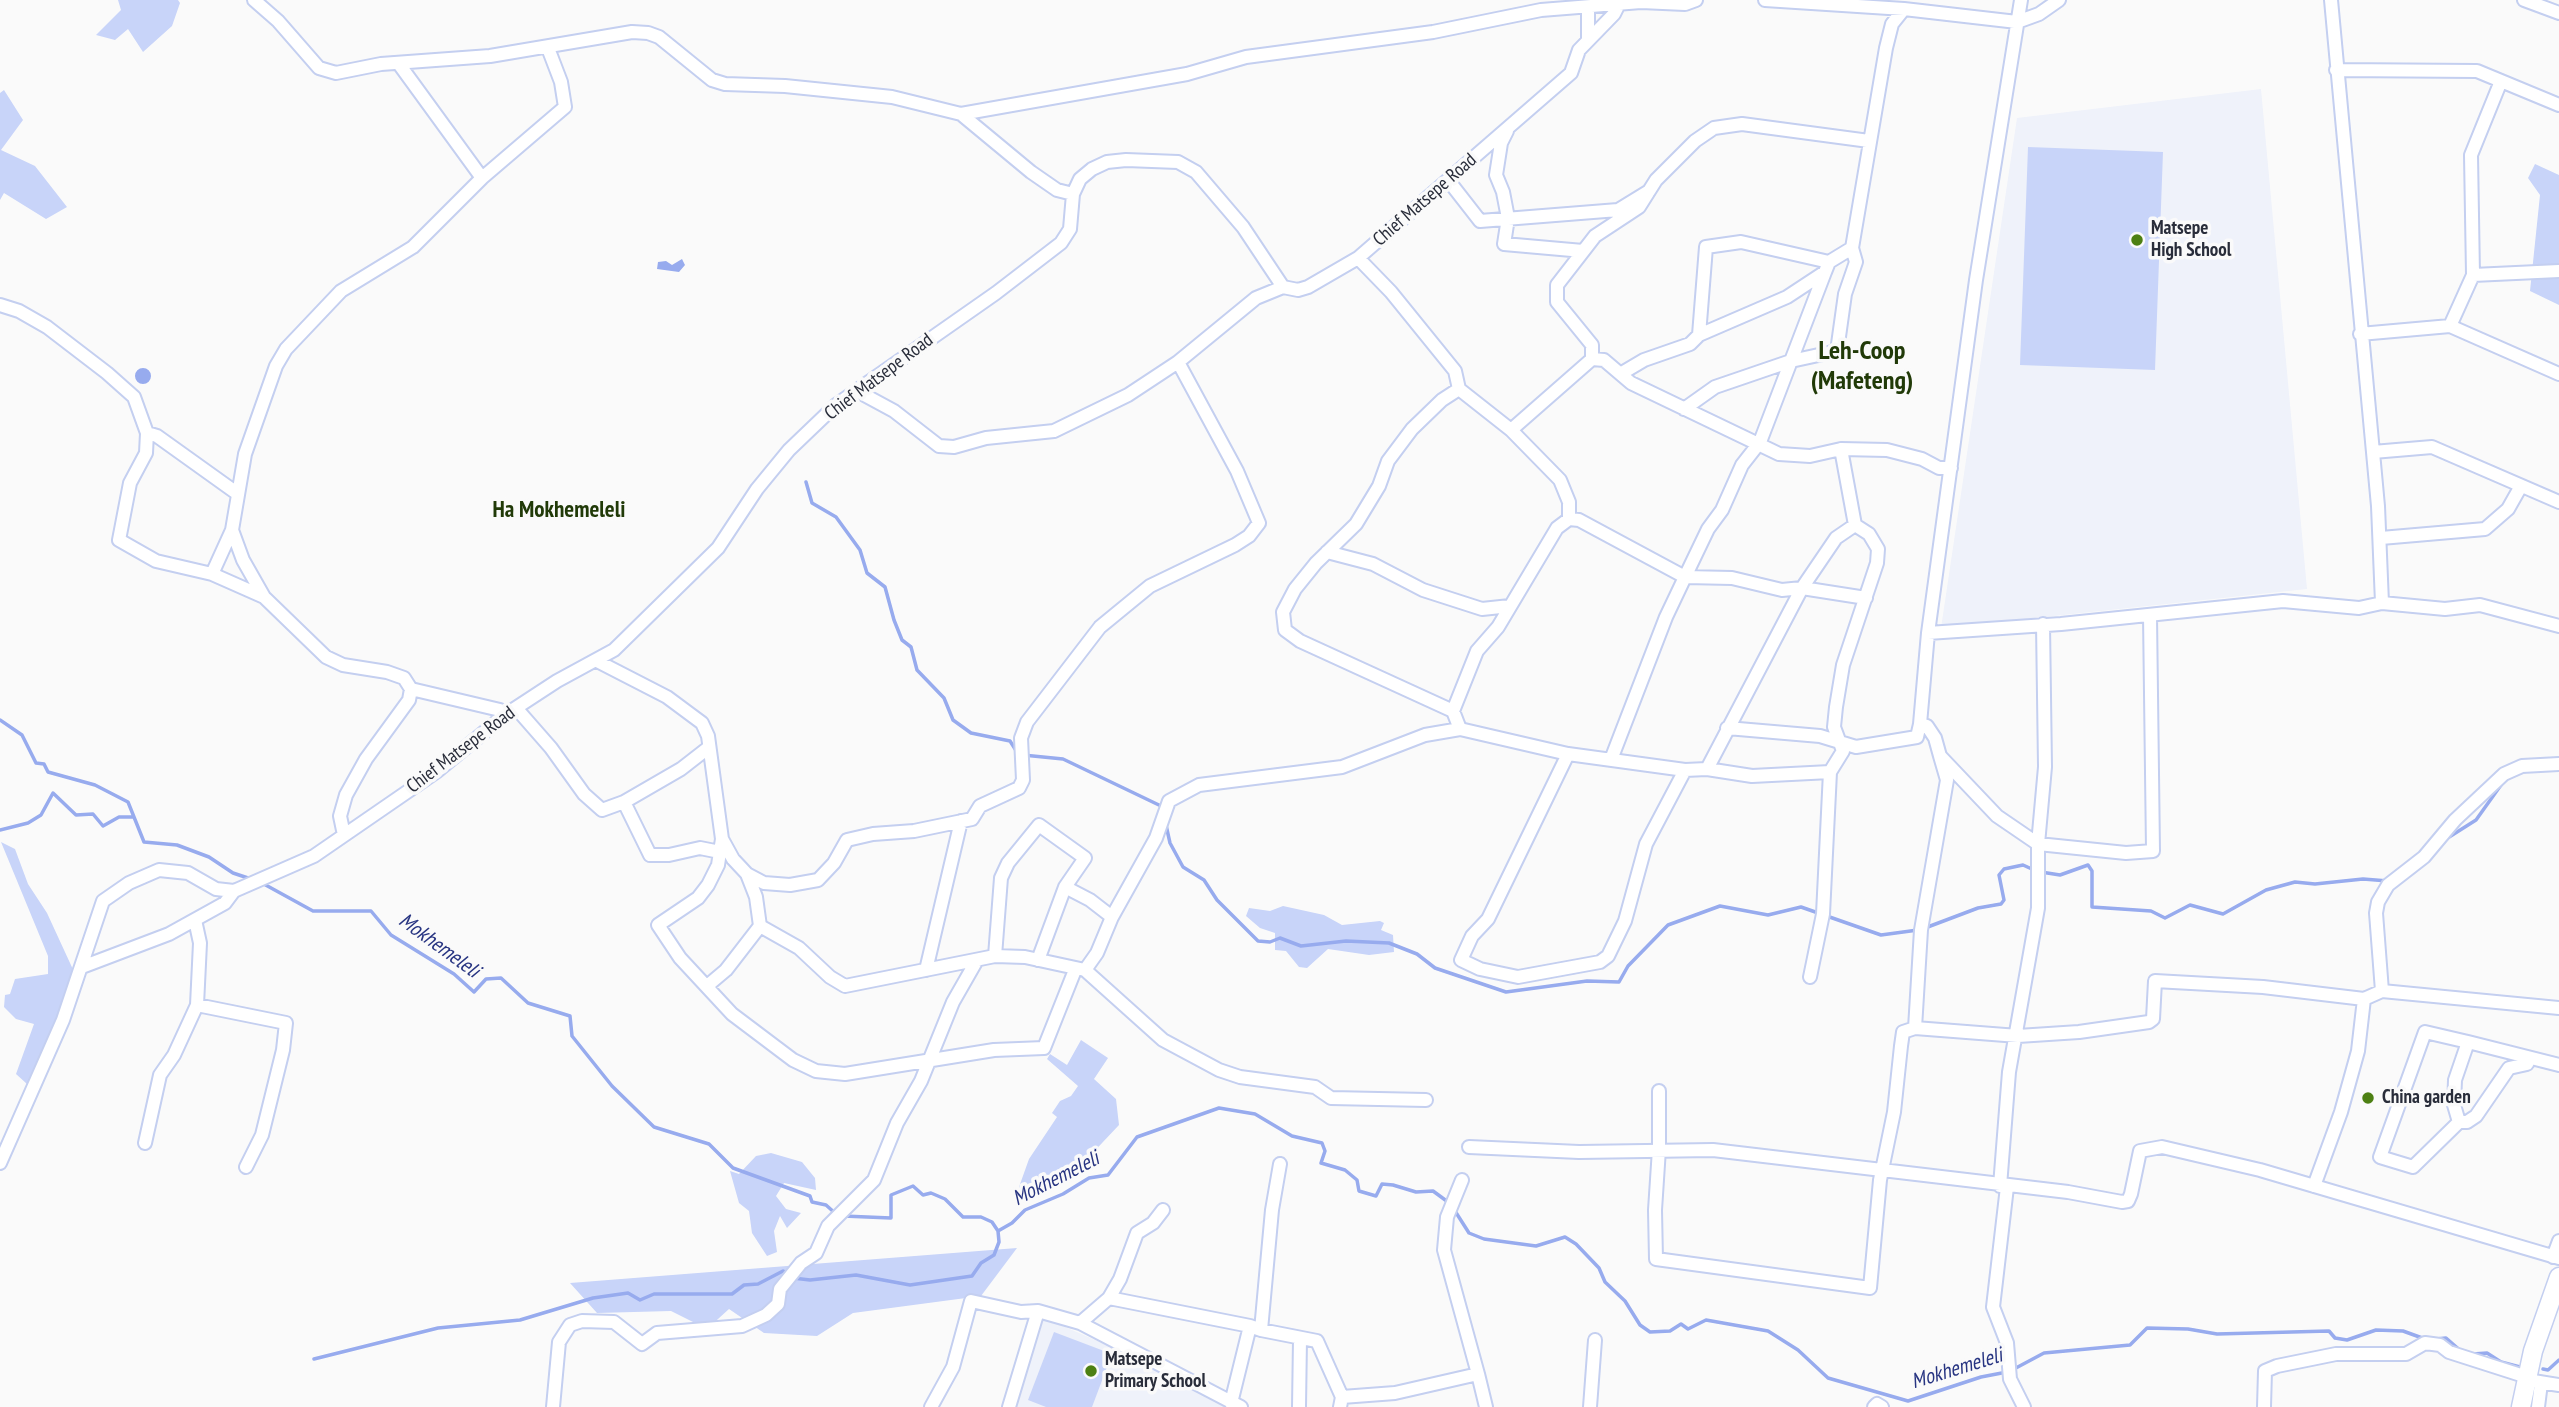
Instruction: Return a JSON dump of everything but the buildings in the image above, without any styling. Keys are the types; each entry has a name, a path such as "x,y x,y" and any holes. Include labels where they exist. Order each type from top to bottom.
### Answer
{"main road":[{"path":"2521,1407 2532,1380 2559,1277"}],"street":[{"path":"254,0 278,21 324,71 343,72 364,66 548,48 632,32 648,33 659,37 712,80 724,84 785,86 892,97 961,114 1187,74 1245,57 1433,32 1541,9 1588,8 1620,2 1685,4 1696,0"},
{"path":"1548,0 1565,9"},
{"path":"1766,0 1904,9 2017,22 2039,14 2059,0"},
{"path":"1727,727 1820,736 1856,747 1917,737 1928,633 1951,468 2021,0"},
{"path":"2331,0 2381,538 2382,603"},
{"path":"2524,0 2559,13"},
{"name":"Chief Matsepe Road","path":"857,391 894,411 939,446 954,447 986,438 1054,431 1128,395 1178,362 1256,298 1283,287 1298,290 1308,287 1358,258 1571,73 1579,50 1615,14 1620,2"},
{"path":"1588,8 1588,40"},
{"path":"1684,409 1716,387 1791,362 1837,351 1845,294 1856,262 1852,248 1888,37 1892,24 1904,9"},
{"path":"212,574 232,530 249,443 276,366 286,349 341,291 413,247 482,178 565,107 561,82 548,48"},
{"path":"399,64 482,178"},
{"path":"2336,71 2477,71 2559,105"},
{"path":"2450,326 2473,275 2471,156 2501,80"},
{"path":"961,114 1031,172 1057,190 1073,194 1080,179 1107,162 1178,163 1196,172 1243,227 1283,287"},
{"path":"1511,124 1501,143 1496,175 1503,192 1508,218 1504,244 1583,251"},
{"path":"1592,359 1592,345 1557,302 1557,285 1595,236 1639,207 1656,180 1695,141 1726,125 1763,126 1869,141"},
{"path":"1448,180 1480,221 1618,210 1650,191"},
{"name":"Chief Matsepe Road","path":"82,967 169,933 225,903 234,891 314,856 436,772 510,711 614,650 718,548 757,489 789,450 836,405 996,293 1060,243 1070,229 1073,194"},
{"path":"1699,335 1706,247 1741,242 1827,267"},
{"path":"1622,373 1644,360 1690,344 1699,335 1787,297 1852,248"},
{"path":"1358,258 1391,292 1455,371 1459,389 1511,430 1560,480 1569,502 1569,519"},
{"path":"1612,757 1665,617 1708,529 1722,510 1742,465 1760,442 1827,267"},
{"path":"2473,275 2559,271"},
{"path":"0,305 19,311 47,327 134,397 147,433 146,453 130,483 119,540 156,561 212,574 264,597"},
{"path":"2360,334 2450,326 2559,374"},
{"path":"1511,430 1592,359 1604,360 1631,383 1760,442 1779,454 1810,456 1841,449 1887,450 1922,459 1938,468 1951,468"},
{"path":"721,846 747,874 764,883 818,880 834,863 847,840 972,819 980,806 1019,788 1023,780 1021,738 1027,722 1100,627 1150,586 1234,545 1249,536 1259,523 1237,471 1178,362"},
{"path":"1453,711 1309,645 1285,630 1283,612 1295,589 1356,524 1379,486 1388,461 1412,429 1442,400 1459,389"},
{"path":"147,433 157,436 238,494"},
{"path":"2373,452 2432,447 2559,502"},
{"path":"1810,977 1823,914 1830,772 1843,751 1834,727 1836,706 1843,665 1866,598 1878,549 1869,534 1855,525 1841,449"},
{"path":"2381,538 2485,529 2508,509 2521,486"},
{"path":"1460,729 1453,711 1477,651 1498,627 1557,528 1569,519 1579,520 1685,577 1732,578 1782,590 1802,588 1866,598"},
{"path":"1706,769 1802,588 1836,538 1855,525"},
{"path":"232,530 243,560 264,597 326,657 342,665 387,672 404,678 411,689 409,700 366,759 346,795 340,816 344,835"},
{"path":"1327,552 1373,564 1423,590 1482,609 1510,606"},
{"path":"1928,633 2283,601 2359,608 2382,603 2445,609 2480,606 2559,626"},
{"path":"1940,756 1997,816 2038,844 2126,853 2153,851 2150,615"},
{"path":"2024,1407 2010,1379 2007,1343 1993,1307 2009,1072 2018,1036 2038,908 2038,844 2045,767 2043,624"},
{"path":"597,661 667,697 702,723 708,748 721,846 713,875 698,898 658,925 680,958 732,1014 793,1060 816,1071 845,1074 994,1050 1044,1048 1080,970 1097,953 1112,917 1156,838 1157,827 1169,801 1199,785 1342,767 1425,735 1460,729 1568,754 1612,757 1685,770 1706,769 1752,776 1830,772"},
{"path":"411,689 510,711 551,748 584,794 602,810 624,802 681,769 708,748"},
{"path":"1914,1028 1921,930 1947,780 1935,738 1927,726 1920,724"},
{"path":"1568,754 1488,919 1472,936 1461,960 1480,969 1518,977 1600,962 1608,956 1625,921 1646,844 1685,770"},
{"path":"2382,992 2375,913 2382,893 2424,857 2455,820 2504,774 2522,766 2559,764"},
{"path":"624,802 650,855 669,855 721,846"},
{"path":"926,970 961,821"},
{"path":"995,956 1001,878 1008,863 1039,825 1085,858 1065,887 1038,960"},
{"path":"0,1163 63,1020 103,901 129,883 159,870 188,873 215,889 234,891"},
{"path":"707,986 726,970 760,926 756,897 747,874"},
{"path":"1065,887 1090,900 1112,917"},
{"path":"145,1143 160,1074 181,1043 197,1005 200,943 195,920"},
{"path":"760,926 799,948 830,977 845,986 995,956 1038,960 1080,970 1163,1040 1219,1070 1240,1077 1315,1087 1324,1090 1331,1098 1426,1100"},
{"path":"553,1407 559,1342 570,1325 582,1321 614,1322 642,1344 657,1333 742,1326 766,1315 778,1304 780,1289 801,1263 816,1254 828,1226 874,1180 897,1123 928,1062 953,1002 977,960"},
{"path":"1659,1091 1659,1149 1654,1210 1656,1259 1870,1288 1882,1169 1894,1112 1903,1032 1914,1028 2018,1036 2079,1032 2149,1022 2153,1018 2155,981 2263,987 2364,999 2382,992 2559,1008"},
{"path":"2314,1186 2341,1112 2358,1051 2364,999"},
{"path":"197,1005 286,1023 284,1050 262,1135 246,1167"},
{"path":"2530,1058 2527,1064 2509,1068 2476,1116 2467,1122 2459,1122 2413,1167 2380,1157 2425,1032 2559,1065"},
{"path":"2459,1122 2454,1105 2455,1080 2468,1042"},
{"path":"1469,1147 1580,1152 1713,1150 2128,1201 2140,1151 2162,1147 2314,1186 2556,1257 2559,1241"},
{"path":"932,1407 953,1367 971,1301 1021,1312 1038,1311 1080,1323 1099,1336 1236,1405 1256,1328 1280,1164"},
{"path":"1462,1180 1447,1217 1444,1250 1486,1407"},
{"path":"1080,1323 1109,1298 1121,1279 1137,1233 1153,1223 1163,1210"},
{"path":"1109,1298 1317,1341 1341,1402 1478,1374"},
{"path":"1098,1309 1099,1336"},
{"path":"1009,1407 1038,1311"},
{"path":"1299,1407 1300,1339"},
{"path":"1590,1407 1595,1340"},
{"path":"2264,1407 2265,1371 2277,1366 2336,1354 2406,1354 2425,1343 2440,1345 2449,1352 2532,1380 2559,1385"},
{"path":"2532,1380 2538,1407"},
{"path":"1874,1407 1877,1404 1882,1407"}],"shaded area":[{"path":"118,0 178,0 180,3 172,26 143,52 128,29 115,40 96,35 121,10"},
{"name":"Matsepe High School","path":"2261,89 2307,589 1941,628 2017,118"},
{"path":"4,90 23,120 1,150 35,166 67,207 46,219 4,193 0,200 0,93"},
{"path":"2028,147 2163,152 2155,370 2020,365"},
{"path":"2535,164 2559,175 2559,305 2530,291 2540,195 2528,178"},
{"path":"1,842 15,849 28,884 47,913 76,976 27,1084 16,1074 34,1024 16,1019 4,1007 5,995 10,994 15,979 48,974 48,956"},
{"path":"1283,906 1324,915 1342,925 1380,921 1384,923 1381,930 1393,935 1394,952 1369,955 1328,949 1307,968 1299,967 1286,951 1275,950 1275,933 1260,928 1246,916 1249,908 1270,911"},
{"path":"1081,1040 1108,1058 1094,1079 1116,1099 1119,1125 1070,1177 1028,1196 1019,1187 1029,1159 1057,1117 1052,1113 1060,1101 1071,1096 1078,1086 1047,1059 1050,1054 1067,1065"},
{"path":"771,1153 802,1162 815,1178 816,1190 784,1183 776,1196 786,1209 801,1213 787,1228 780,1216 774,1231 777,1252 767,1256 752,1233 749,1211 739,1203 730,1171 739,1174 756,1156"},
{"path":"1017,1248 981,1296 853,1313 817,1336 764,1333 729,1309 707,1329 671,1311 597,1313 570,1283"},
{"name":"Matsepe Primary School","path":"1042,1317 1123,1352 1224,1407 1013,1407"},
{"path":"1054,1332 1112,1354 1092,1407 1046,1407 1028,1400"}],"water":[{"path":"682,259 685,265 679,272 657,269 658,262 666,261 672,265"},
{"path":"140,368 146,368 151,376 149,382 140,384 135,379 135,373"}],"waterway":[{"path":"806,482 812,503 836,517 860,550 867,573 885,587 894,620 902,640 911,647 917,670 944,698 953,720 971,733 1010,741 1017,752"},
{"name":"Mokhemeleli","path":"0,720 22,735 36,763 44,764 48,772 95,785 128,802 144,842 177,845 209,857 233,873 251,879"},
{"path":"1023,755 1063,759 1161,806 1162,810"},
{"path":"2446,839 2476,820 2506,778"},
{"path":"0,830 28,823 41,815 53,793 76,815 93,814 103,826 119,817 134,817"},
{"path":"1166,825 1170,843 1183,867 1204,880 1217,900 1258,941 1270,942 1280,938 1301,946 1346,941 1389,943 1417,954 1435,968 1506,992 1587,981 1619,982 1628,966 1668,925 1720,906 1768,915 1801,907 1881,935 1918,930"},
{"path":"1925,928 1978,908 2001,904 2004,900 1999,875 2004,869 2023,865 2034,870"},
{"path":"2041,872 2060,875 2088,865 2092,871 2092,907 2151,911 2165,918 2190,905 2223,914 2266,890 2295,882 2315,884 2363,879 2388,881"},
{"name":"Mokhemeleli","path":"262,883 313,911 371,911 391,935 454,974 474,992 486,979 501,978 528,1003 570,1016 572,1036 612,1086 654,1127 709,1144 733,1168 810,1196 812,1202 826,1205 836,1214"},
{"name":"Mokhemeleli","path":"843,1216 891,1218 891,1195 913,1186 923,1195 931,1193 945,1199 963,1217 981,1217 992,1222 998,1231 1012,1223 1025,1210 1063,1194 1089,1178 1108,1175 1137,1137 1219,1108 1255,1114 1292,1136 1322,1143 1325,1151 1321,1163 1345,1170 1357,1180 1359,1191 1376,1196 1382,1184 1393,1185 1416,1192 1433,1191 1448,1202"},
{"name":"Mokhemeleli","path":"1455,1211 1469,1233 1484,1239 1536,1246 1565,1237 1576,1244 1599,1268 1605,1282 1625,1301 1640,1325 1650,1332 1670,1331 1681,1324 1688,1329 1706,1320 1768,1331 1798,1350 1828,1378 1908,1401 1981,1377 2007,1372"},
{"path":"793,1278 810,1280 856,1275 910,1285 972,1276 981,1263 994,1255 999,1242 998,1231"},
{"path":"314,1359 438,1328 520,1320 593,1298 628,1293 640,1300 654,1294 732,1294 744,1285 758,1284 783,1271 787,1274"},
{"name":"Mokhemeleli","path":"2014,1369 2044,1353 2130,1345 2147,1328 2188,1329 2217,1334 2329,1331 2335,1338 2347,1340 2376,1330 2403,1331 2425,1339"},
{"name":"Mokhemeleli","path":"2436,1339 2446,1338 2462,1352"},
{"name":"Mokhemeleli","path":"2473,1354 2487,1353 2501,1362 2520,1367"},
{"name":"Mokhemeleli","path":"2543,1369 2548,1370 2559,1360"}],"place":[{"name":"Matsepe High School","path":"2137,240"},
{"name":"China garden","path":"2368,1098"},
{"name":"Matsepe Primary School","path":"1091,1371"}],"district":[{"name":"Leh-Coop (Mafeteng)","path":"1862,367"},
{"name":"Ha Mokhemeleli","path":"559,510"}]}
